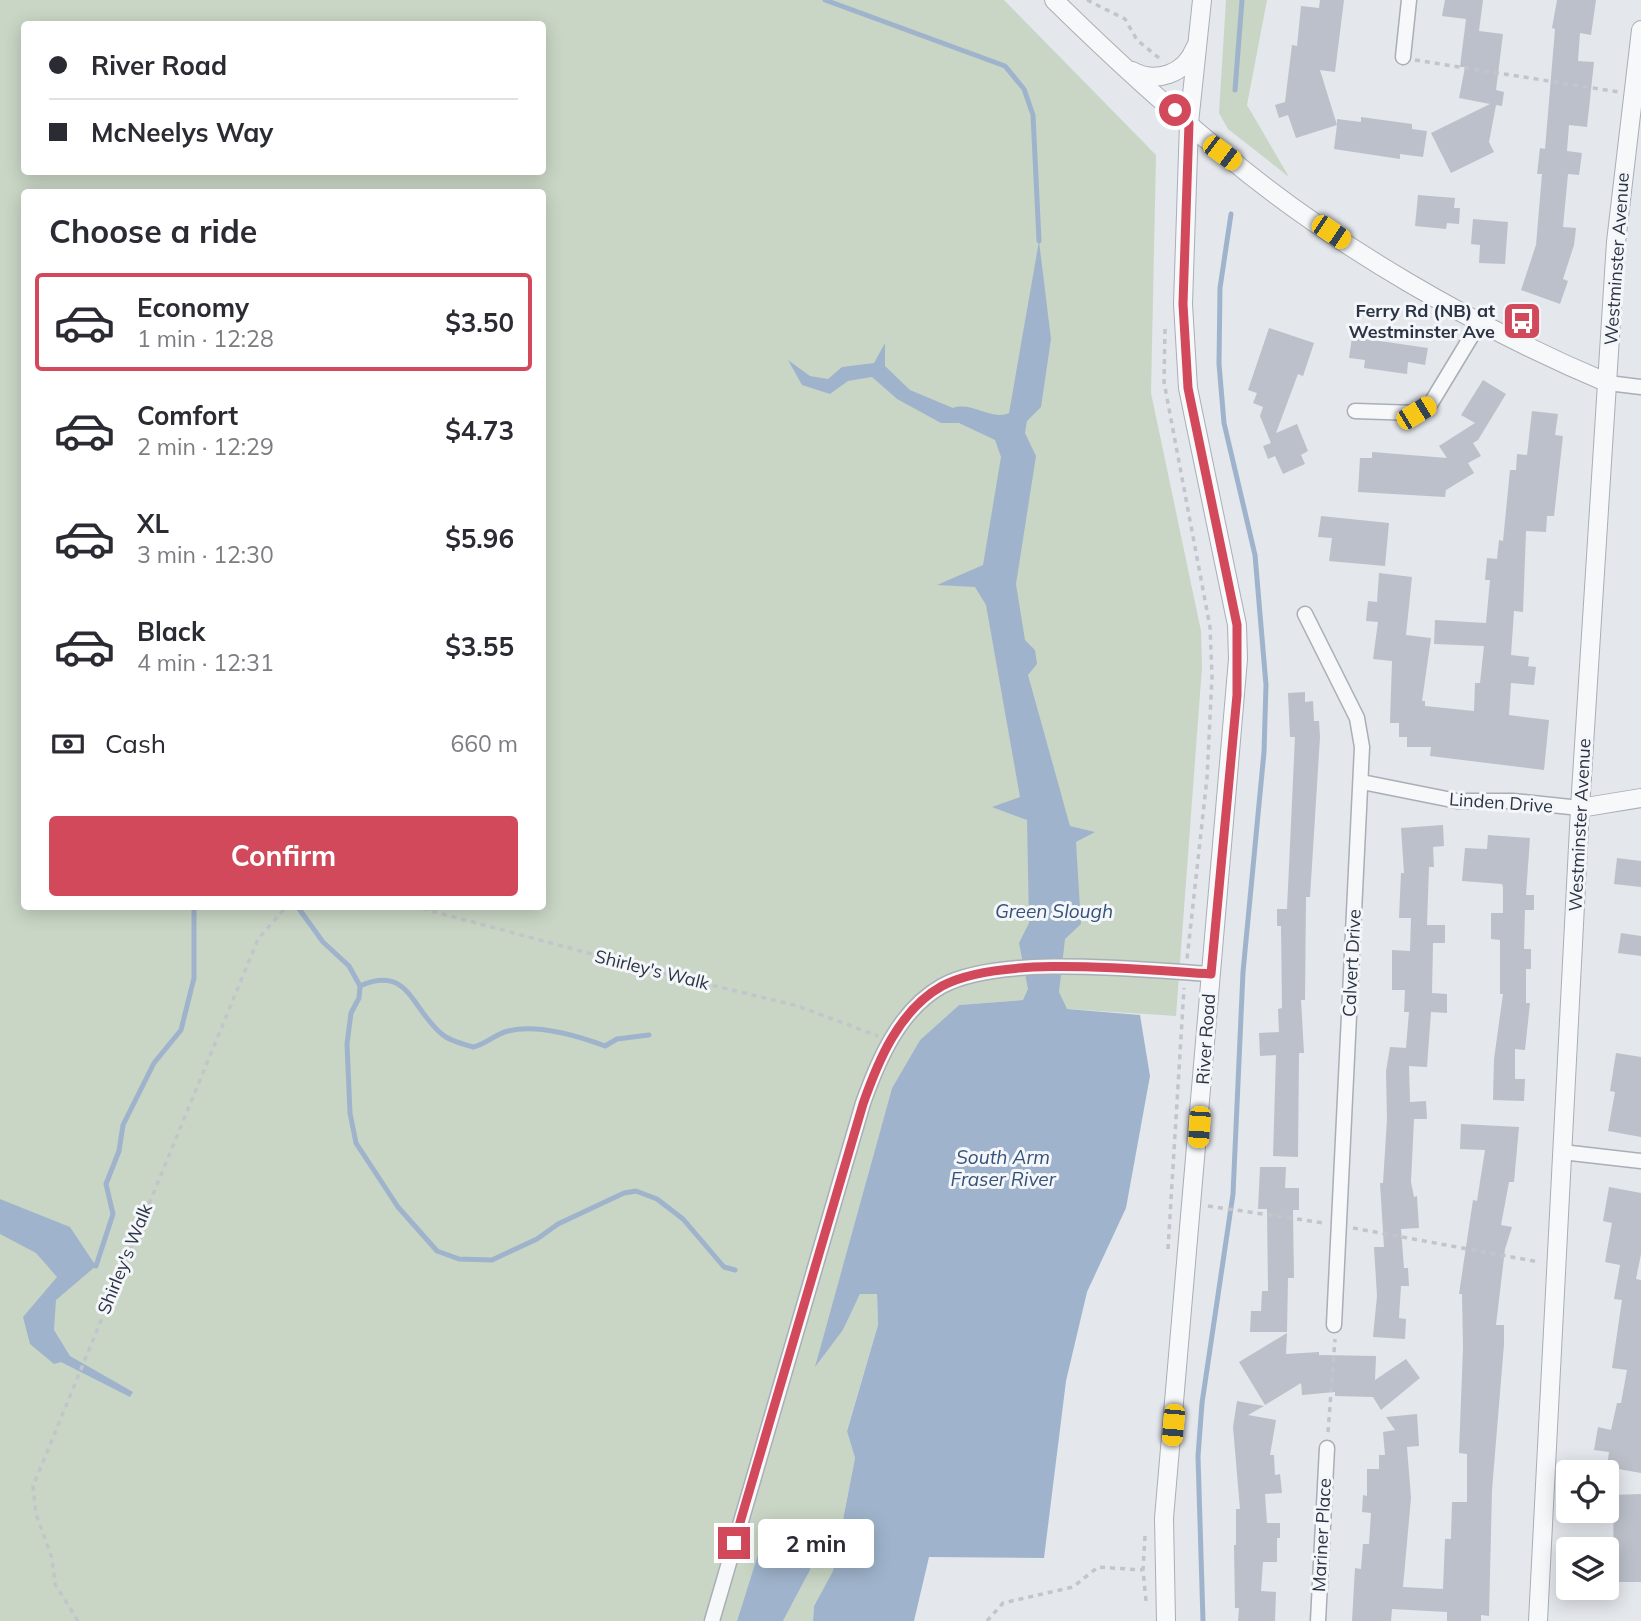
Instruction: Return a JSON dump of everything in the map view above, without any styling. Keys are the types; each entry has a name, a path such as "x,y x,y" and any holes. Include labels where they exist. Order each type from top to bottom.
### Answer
{"street":[{"path":"1054,0 1117,61 1222,153 1294,208 1368,257 1480,322 1566,366 1608,383 1641,387"},
{"name":"River Road","path":"1166,1621 1164,1518 1237,695 1237,625 1188,388 1183,304 1189,123 1202,0"},
{"path":"1403,57 1409,0"},
{"name":"Westminster Avenue","path":"1538,1621 1580,808 1618,206 1641,30"},
{"path":"1117,61 1150,78 1167,76 1184,65 1198,41"},
{"path":"1355,411 1416,413 1431,403 1480,322"},
{"name":"Calvert Drive","path":"1305,614 1357,718 1363,782 1334,1325"},
{"name":"Linden Drive","path":"1363,782 1457,801 1513,801 1580,808 1641,798"},
{"path":"712,1621 863,1104 890,1040 918,1005 940,987 983,971 1076,967 1211,974"},
{"path":"1562,1152 1641,1161"},
{"name":"Mariner Place","path":"1318,1621 1326,1448"}],"path":[{"path":"1087,0 1125,19 1137,40 1166,65"},
{"path":"1403,57 1438,65 1632,94"},
{"path":"1165,327 1164,382 1210,627 1212,677 1207,778 1187,953"},
{"name":"Shirley's Walk","path":"78,1621 55,1584 52,1558 33,1499 33,1486 258,939 282,910"},
{"name":"Shirley's Walk","path":"428,910 596,956 798,1006 890,1040"},
{"path":"1168,1252 1184,993"},
{"path":"1212,1206 1324,1223"},
{"path":"1348,1227 1543,1262"},
{"path":"1326,1448 1334,1325"},
{"path":"1146,1527 1143,1570 1147,1609"},
{"path":"987,1621 1003,1604 1073,1587 1098,1567 1143,1570"}],"green space":[{"path":"0,0 1004,0 1156,155 1151,393 1201,631 1202,667 1176,1016 1067,1009 1023,1000 959,1005 920,1040 892,1088 816,1365 843,1330 860,1294 877,1294 878,1325 847,1430 855,1458 833,1571 814,1606 813,1621 783,1621 810,1570 765,1532 737,1621 0,1621"},
{"path":"1226,0 1267,0 1247,105 1289,177 1228,129 1219,113"}],"water":[{"name":"South Arm Fraser River","path":"1039,241 1051,339 1041,407 1027,421 1025,433 1036,456 1016,584 1025,640 1035,650 1037,664 1028,675 1070,826 1095,832 1076,842 1081,924 1065,939 1059,992 1067,1009 1140,1015 1150,1076 1126,1208 1087,1292 1066,1381 1044,1558 929,1557 914,1621 813,1621 814,1606 833,1571 855,1458 847,1431 878,1325 877,1294 860,1294 843,1330 815,1367 892,1088 920,1040 959,1005 1023,1000 1028,989 1019,943 1029,923 1027,820 992,807 1020,797 986,605 975,587 937,585 983,565 1001,457 995,440 959,423 941,423 897,399 872,377 848,381 830,394 802,385 788,360 810,376 828,379 842,367 874,363 885,343 885,366 910,390 953,408 967,407 995,415 1009,413"},
{"path":"0,1199 70,1227 96,1266 56,1300 54,1330 70,1356 133,1392 130,1397 61,1362 54,1364 30,1344 23,1317 57,1277 36,1253 0,1234"},
{"path":"765,1532 811,1543 810,1570 783,1621 737,1621"}],"building":[{"path":"1320,0 1344,0 1335,72 1320,70 1337,125 1296,138 1288,115 1279,118 1275,105 1285,102 1292,45 1297,46 1301,6 1319,8"},
{"path":"1445,0 1483,0 1479,31 1503,34 1496,90 1504,92 1502,106 1496,105 1489,142 1494,152 1451,173 1431,133 1490,104 1459,98 1465,67 1460,67 1466,19 1442,16"},
{"path":"1557,0 1596,0 1591,35 1580,33 1578,61 1594,62 1587,127 1569,125 1567,151 1582,153 1579,175 1568,174 1563,227 1576,228 1574,245 1563,279 1568,281 1560,304 1521,290 1536,245 1542,174 1537,174 1540,148 1545,149 1555,29 1552,28"},
{"path":"1361,117 1412,124 1412,129 1427,131 1423,157 1400,154 1400,159 1334,149 1337,119 1361,122"},
{"path":"1418,195 1455,198 1454,208 1460,208 1459,224 1447,223 1446,229 1415,226"},
{"path":"1473,219 1508,222 1505,264 1479,263 1480,245 1471,244"},
{"path":"1269,328 1314,343 1303,376 1298,374 1276,433 1297,424 1308,451 1301,455 1305,464 1283,474 1275,456 1268,459 1263,446 1271,443 1260,416 1263,407 1253,403 1257,393 1248,390"},
{"path":"1352,337 1428,348 1425,365 1408,362 1407,374 1364,368 1365,360 1349,358"},
{"path":"1483,380 1506,394 1478,440 1473,443 1481,456 1468,463 1474,473 1446,490 1445,497 1358,492 1360,458 1372,458 1372,452 1447,458 1439,446 1475,423 1461,415"},
{"path":"1532,411 1558,414 1555,435 1563,436 1554,516 1547,516 1546,532 1526,531 1523,612 1514,611 1511,655 1529,657 1528,666 1536,667 1534,685 1511,683 1509,715 1549,720 1544,770 1430,756 1431,747 1407,747 1407,737 1399,737 1399,723 1390,723 1392,661 1373,659 1378,622 1366,621 1368,601 1377,602 1379,573 1412,577 1406,635 1431,638 1422,701 1425,701 1425,706 1474,711 1475,683 1480,683 1484,646 1434,644 1435,620 1486,623 1490,580 1485,580 1487,558 1497,559 1499,540 1503,541 1510,470 1516,470 1517,454 1527,455"},
{"path":"1321,516 1389,523 1385,566 1329,561 1332,538 1318,537"},
{"path":"1305,692 1305,702 1313,701 1314,721 1319,721 1320,737 1310,897 1306,897 1305,1000 1301,1000 1304,1053 1299,1053 1298,1157 1273,1156 1276,1055 1260,1056 1259,1033 1279,1032 1278,1009 1282,1008 1281,926 1277,926 1277,909 1287,909 1295,737 1290,737 1288,693"},
{"path":"1443,825 1444,846 1433,847 1434,867 1429,867 1427,925 1445,925 1445,943 1433,943 1432,993 1447,994 1447,1013 1431,1012 1427,1067 1409,1066 1410,1102 1426,1101 1427,1119 1414,1119 1411,1182 1414,1197 1417,1196 1419,1228 1401,1229 1404,1268 1408,1268 1409,1286 1401,1286 1399,1318 1406,1319 1405,1339 1373,1337 1377,1296 1374,1247 1384,1247 1380,1183 1383,1183 1387,1119 1386,1071 1390,1047 1406,1048 1409,1012 1404,1012 1405,990 1392,990 1392,950 1410,951 1411,918 1399,918 1401,873 1404,873 1401,828"},
{"path":"1488,835 1530,838 1526,895 1534,895 1534,910 1525,910 1524,949 1531,949 1531,969 1526,969 1526,1003 1530,1003 1525,1050 1515,1049 1515,1079 1525,1079 1524,1101 1493,1100 1494,1059 1503,994 1500,994 1500,940 1491,939 1491,913 1503,913 1503,887 1502,884 1462,881 1465,848 1487,849"},
{"path":"1617,858 1641,861 1641,887 1614,884"},
{"path":"1621,933 1641,936 1641,956 1618,953"},
{"path":"1616,1053 1641,1057 1641,1137 1608,1131 1615,1092 1610,1091"},
{"path":"1461,1124 1519,1127 1514,1182 1509,1182 1501,1225 1512,1227 1505,1249 1496,1325 1504,1325 1504,1344 1492,1490 1489,1616 1481,1615 1481,1621 1447,1621 1447,1612 1392,1609 1391,1621 1352,1621 1355,1568 1361,1569 1363,1544 1369,1544 1371,1513 1362,1512 1363,1495 1367,1496 1367,1469 1379,1469 1379,1455 1385,1455 1383,1432 1395,1430 1386,1417 1417,1414 1419,1446 1407,1447 1411,1498 1403,1587 1443,1589 1445,1539 1451,1539 1452,1502 1467,1502 1467,1454 1459,1453 1463,1347 1462,1294 1459,1294 1473,1200 1477,1201 1485,1150 1460,1149"},
{"path":"1260,1167 1286,1167 1285,1188 1299,1188 1299,1210 1293,1210 1294,1278 1288,1278 1287,1332 1250,1332 1251,1311 1261,1311 1262,1291 1268,1291 1267,1209 1258,1209"},
{"path":"1609,1187 1641,1193 1641,1254 1636,1279 1641,1280 1641,1473 1619,1469 1619,1460 1608,1460 1609,1452 1594,1450 1598,1427 1611,1430 1617,1403 1621,1403 1627,1370 1612,1368 1622,1300 1614,1299 1620,1265 1605,1262 1612,1223 1603,1221"},
{"path":"1287,1333 1286,1354 1319,1352 1319,1355 1376,1356 1375,1380 1406,1359 1420,1378 1381,1410 1373,1397 1335,1396 1335,1392 1302,1395 1301,1383 1265,1405 1239,1362"},
{"path":"1237,1401 1264,1406 1248,1415 1276,1420 1270,1455 1274,1455 1275,1475 1280,1474 1282,1493 1265,1494 1267,1523 1280,1523 1280,1538 1277,1538 1277,1562 1263,1562 1261,1591 1276,1592 1275,1621 1238,1621 1239,1608 1235,1608 1234,1545 1236,1509 1240,1509 1233,1427"},
{"path":"1641,1494 1641,1582 1619,1582 1619,1537 1613,1537 1613,1523 1619,1523 1619,1495"}],"waterway":[{"path":"825,0 1005,66 1024,89 1033,115 1039,241"},
{"path":"1235,90 1242,0"},
{"path":"1203,1621 1198,1456 1202,1403 1233,1194 1243,972 1264,752 1266,685 1255,555 1224,423 1219,364 1220,288 1231,214"},
{"path":"96,1266 113,1214 106,1184 119,1151 123,1125 154,1063 181,1030 194,978 194,910"},
{"path":"300,910 323,942 349,966 360,986 359,998 351,1013 347,1044 350,1113 356,1143 398,1207 437,1251 459,1259 492,1260 537,1239 558,1224 624,1193 636,1191 657,1199 683,1219 724,1267 735,1270"},
{"path":"360,986 377,981 390,981 400,985 443,1035 473,1047 503,1032 519,1029 557,1032 605,1046 617,1039 649,1035"}],"place":[{"name":"Ferry Rd (NB) at Westminster Ave","path":"1522,321"}],"route":[{"path":"734,1543 873,1074 890,1040 918,1005 940,987 983,971 1076,967 1211,974 1237,695 1237,625 1188,388 1183,304 1189,123 1175,110"}],"water label":[{"name":"Green Slough","path":"1054,911"}]}
